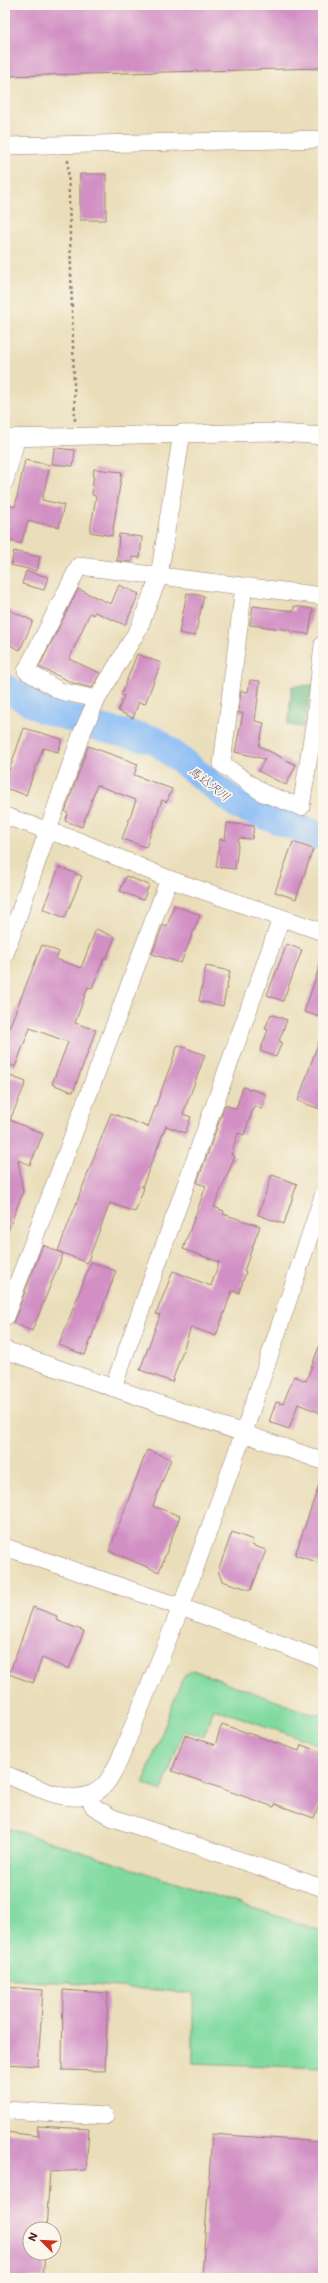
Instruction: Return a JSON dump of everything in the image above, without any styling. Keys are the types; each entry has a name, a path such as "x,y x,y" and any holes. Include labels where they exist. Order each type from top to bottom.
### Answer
{"street":[{"path":"5,146 323,139"},
{"path":"5,481 11,437 268,432 323,436"},
{"path":"5,954 81,735 97,699 139,628 158,576 182,433"},
{"path":"97,699 60,691 26,671 78,566 323,596"},
{"path":"244,586 222,764 263,793 301,807 315,719 323,644"},
{"path":"5,816 80,841 169,878 281,919 323,932"},
{"path":"5,1317 169,878"},
{"path":"113,1388 281,919"},
{"path":"5,1774 55,1794 75,1799 88,1796 106,1783 120,1761 181,1608 244,1432 323,1196"},
{"path":"5,1350 244,1432 323,1461"},
{"path":"5,1547 181,1608 323,1660"},
{"path":"88,1796 94,1807 113,1818 323,1888"},
{"path":"5,2110 105,2116"}],"path":[{"path":"68,144 75,436"}],"green space":[{"path":"313,685 303,727 288,725 292,686"},
{"path":"193,1670 308,1713 323,1715 323,1746 213,1708 204,1736 183,1731 162,1791 143,1784 181,1682 187,1673"},
{"path":"5,1827 323,1931 323,2068 193,2063 193,1993 5,1978"}],"building":[{"path":"5,5 323,5 323,68 5,76"},
{"path":"80,174 106,174 106,220 80,220"},
{"path":"54,448 75,450 73,466 52,464"},
{"path":"25,460 50,465 42,500 64,505 59,527 28,521 21,544 5,539 5,514 8,505 15,507"},
{"path":"94,469 122,472 112,536 90,532 96,496 92,495"},
{"path":"119,534 142,537 140,558 132,557 132,562 117,561"},
{"path":"14,551 40,557 37,571 11,565"},
{"path":"26,571 48,577 44,590 22,584"},
{"path":"119,585 139,594 125,625 95,612 93,615 90,613 69,659 100,673 92,688 73,683 39,667 78,589 111,604"},
{"path":"187,593 204,596 195,636 179,633"},
{"path":"253,606 294,611 294,606 313,609 309,634 291,632 291,630 250,625"},
{"path":"5,608 33,621 20,650 5,643"},
{"path":"137,654 161,663 145,704 139,702 133,718 118,711 124,696 121,695"},
{"path":"250,680 260,681 255,721 264,723 259,746 296,765 286,785 258,771 265,759 235,752 243,713 238,713 241,691 248,692"},
{"path":"24,728 62,739 58,752 43,748 26,795 5,788 5,782"},
{"path":"88,746 138,764 134,775 172,789 167,802 162,800 146,847 122,839 136,800 97,785 82,827 65,821 68,813 65,812"},
{"path":"227,823 254,826 252,839 239,838 235,869 216,867 220,839 225,840"},
{"path":"293,842 313,849 296,899 275,892"},
{"path":"59,867 82,876 65,918 43,909"},
{"path":"126,876 149,885 143,900 120,891"},
{"path":"174,905 200,915 181,963 152,954 163,925 167,927"},
{"path":"96,929 115,937 106,959 104,958 92,988 88,987 75,1023 96,1030 73,1092 52,1084 68,1042 30,1028 15,1067 5,1063 5,1026 9,1028 42,945 59,952 56,959 81,968"},
{"path":"287,944 302,950 283,1001 267,995"},
{"path":"321,963 323,964 323,1018 304,1012"},
{"path":"206,966 230,971 223,1006 199,1001"},
{"path":"271,1014 287,1020 279,1041 282,1042 276,1057 260,1051 268,1030 265,1029"},
{"path":"321,1035 323,1035 323,1110 298,1101"},
{"path":"178,1045 205,1055 183,1114 191,1117 185,1133 166,1126 142,1187 144,1188 135,1212 110,1203 87,1263 58,1251 111,1113 148,1127"},
{"path":"5,1074 26,1082 10,1120 43,1134 30,1165 18,1160 23,1192 6,1236"},
{"path":"243,1087 266,1094 262,1109 254,1106 244,1135 238,1133 231,1155 235,1156 214,1207 224,1211 223,1214 260,1226 244,1271 246,1272 239,1293 232,1291 216,1336 191,1327 172,1382 140,1370 160,1315 156,1314 173,1271 211,1286 219,1262 183,1249 206,1186 197,1183 225,1105 236,1109"},
{"path":"272,1175 297,1184 284,1224 258,1215"},
{"path":"43,1245 63,1254 32,1331 13,1323"},
{"path":"91,1262 116,1271 85,1355 59,1345"},
{"path":"322,1339 323,1414 298,1404 289,1429 269,1422 276,1402 283,1404 294,1376 306,1381"},
{"path":"147,1450 171,1459 153,1506 180,1516 159,1572 109,1551"},
{"path":"321,1479 323,1479 323,1564 295,1555"},
{"path":"232,1532 253,1540 251,1545 266,1550 251,1590 222,1581 218,1571"},
{"path":"33,1607 57,1616 56,1620 84,1631 69,1669 42,1658 33,1683 9,1674"},
{"path":"222,1724 299,1751 301,1745 323,1752 323,1794 314,1818 275,1804 274,1807 172,1771 185,1735 215,1745"},
{"path":"6,1987 43,1990 38,2066 5,2064"},
{"path":"63,1990 108,1993 105,2071 62,2070"},
{"path":"37,2126 89,2129 86,2170 50,2172 47,2221 22,2221 22,2261 44,2261 43,2278 5,2278 5,2132 39,2136"},
{"path":"212,2134 323,2142 323,2278 202,2278"}],"waterway":[{"name":"馬込沢川","path":"5,688 42,709 77,720"},
{"name":"馬込沢川","path":"100,728 155,740 239,806 323,837"}]}
